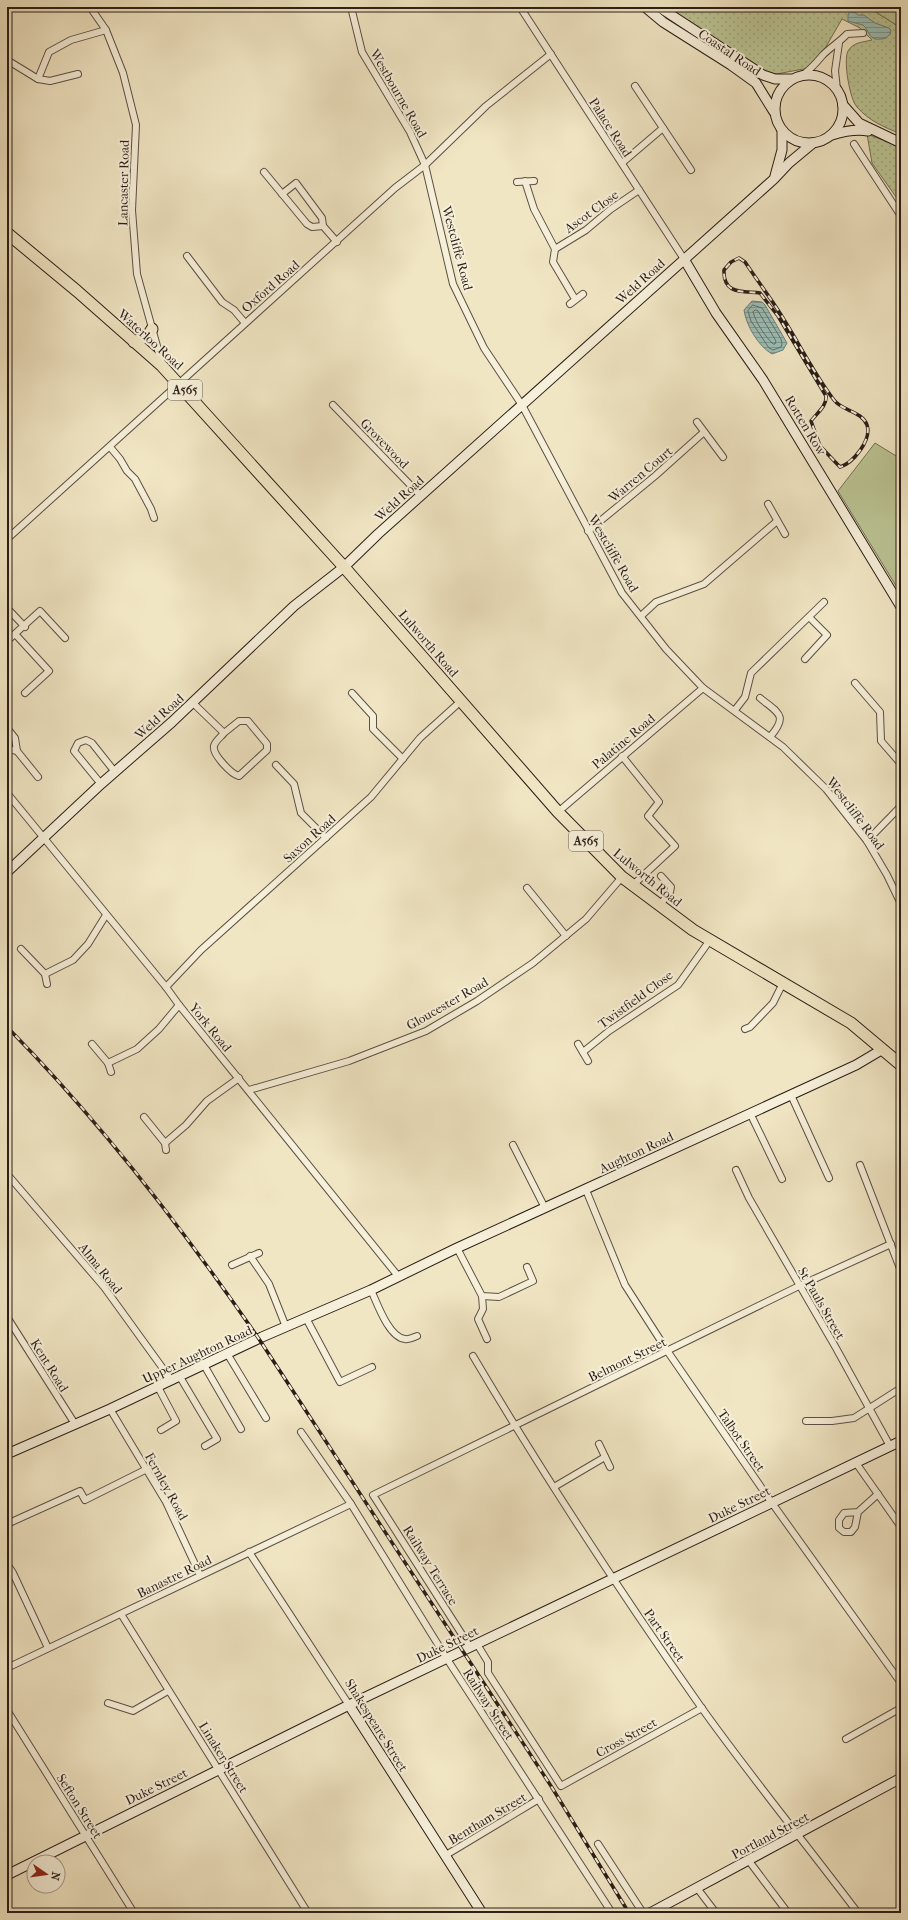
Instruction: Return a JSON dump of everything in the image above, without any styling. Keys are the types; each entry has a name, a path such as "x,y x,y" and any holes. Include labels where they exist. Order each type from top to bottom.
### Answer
{"highway":[{"name":"Waterloo Road","path":"7,234 77,291 162,366 344,567"},
{"path":"134,342 148,336 152,329"},
{"name":"Lulworth Road","path":"344,567 558,812 622,877 710,940 851,1023 901,1065"}],"street":[{"name":"Lancaster Road","path":"90,7 106,30 123,73 136,125 132,210 137,274 162,366"},
{"name":"Westbourne Road","path":"351,7 362,52 410,132 425,164"},
{"name":"Palace Road","path":"520,7 684,259"},
{"name":"Coastal Road","path":"645,7 669,26 731,65 756,83 774,112"},
{"name":"Coastal Road","path":"659,7 763,75 775,79 791,79"},
{"path":"38,79 50,52 71,40 106,30"},
{"path":"863,33 847,34 839,43 823,55 816,66 804,74 791,79 780,89 776,98 774,112 776,120 782,131 796,141 814,143 843,131 857,129 876,132"},
{"path":"839,43 835,71 837,89 843,105 859,123 901,143"},
{"name":"Oxford Road","path":"7,539 395,188 425,164 486,106 551,54"},
{"path":"7,60 38,79 50,81 78,74"},
{"path":"804,74 820,76 832,83 837,89"},
{"path":"635,86 691,170"},
{"path":"831,136 840,124 843,105"},
{"path":"622,163 662,128"},
{"path":"774,179 782,150 782,131"},
{"name":"Weld Road","path":"7,872 101,784 193,703 294,606 344,567 378,534 774,179 789,163 814,143"},
{"path":"854,144 901,216"},
{"name":"Westcliffe Road","path":"425,164 454,284 484,348 522,405 622,593 666,649 703,688 735,710 783,747 826,789 867,841 887,875 901,904"},
{"path":"264,172 307,224 312,227 322,226"},
{"name":"Ascot Close","path":"525,181 534,209 555,248 553,262 575,299"},
{"path":"517,182 534,181"},
{"path":"282,194 296,182 322,218 322,226 337,242"},
{"name":"Ascot Close","path":"555,248 586,230 611,209 638,190"},
{"path":"187,256 222,302 234,310 245,323"},
{"name":"Rotten Row","path":"684,259 716,313 767,386 901,608"},
{"path":"570,304 583,294"},
{"name":"Grovewood","path":"333,405 421,496"},
{"path":"697,422 723,457"},
{"name":"Warren Court","path":"588,531 655,476 704,432"},
{"path":"110,447 120,459 127,471 135,479 151,509 154,518"},
{"path":"768,504 776,522 785,534"},
{"path":"641,616 656,602 704,584 776,522"},
{"path":"735,710 745,697 751,673 824,602"},
{"path":"7,608 24,627"},
{"path":"7,641 16,635 40,611 66,638"},
{"path":"805,659 827,635 809,617"},
{"path":"16,635 49,671 25,693"},
{"path":"855,683 880,712 881,742 901,764"},
{"name":"Palatine Road","path":"558,812 703,688"},
{"path":"352,693 373,716 373,729 403,759"},
{"path":"760,698 779,714 781,720 780,726 770,737"},
{"name":"Saxon Road","path":"166,986 202,950 371,797 420,738 461,701"},
{"path":"193,703 224,733"},
{"path":"240,721 248,721 267,744 267,750 239,776 236,775 231,772 219,758 213,748 215,743 224,733 240,721"},
{"path":"7,728 15,738 17,751 38,777"},
{"path":"101,784 74,751 78,743 86,740 92,743 115,772"},
{"path":"7,751 17,751"},
{"path":"622,756 659,802 648,816 675,846 633,885"},
{"path":"276,765 294,784 300,813 326,838"},
{"name":"York Road","path":"7,793 166,986 179,1005 398,1276"},
{"path":"867,841 901,806"},
{"path":"660,905 670,892 671,887 661,876"},
{"name":"Gloucester Road","path":"249,1090 349,1061 426,1030 477,1001 527,967 586,919 622,877"},
{"path":"527,888 566,936"},
{"path":"45,974 74,960 88,944 106,915"},
{"name":"Twistfield Close","path":"583,1052 609,1031 678,986 710,940"},
{"path":"22,949 45,974 47,984"},
{"path":"745,1029 750,1027 772,1003 783,983"},
{"path":"108,1063 137,1049 159,1029 179,1005"},
{"path":"92,1044 108,1063 111,1072"},
{"path":"578,1044 588,1061"},
{"name":"Aughton Road","path":"398,1276 856,1065 883,1049"},
{"path":"144,1117 165,1146 207,1101 239,1078"},
{"path":"791,1095 828,1178"},
{"path":"750,1113 782,1179"},
{"path":"513,1145 545,1208"},
{"path":"860,1165 901,1271"},
{"name":"St Pauls Street","path":"736,1170 749,1198 890,1446"},
{"name":"Alma Road","path":"7,1174 104,1287 176,1379 217,1439 205,1446"},
{"name":"Talbot Street","path":"586,1190 626,1285 668,1352 772,1503 901,1683"},
{"name":"Belmont Street","path":"373,1495 668,1352 799,1286 891,1244"},
{"path":"457,1248 482,1296 483,1309 478,1319 487,1339"},
{"path":"232,1266 250,1256 259,1253"},
{"path":"250,1256 269,1284 286,1327"},
{"path":"482,1296 499,1297 533,1281 526,1267"},
{"name":"Upper Aughton Road","path":"7,1454 74,1424 110,1410 286,1327 371,1290 398,1276"},
{"path":"371,1290 390,1330 400,1338 406,1340 417,1336"},
{"name":"Kent Road","path":"7,1317 74,1424"},
{"path":"306,1318 340,1382 372,1367"},
{"path":"228,1355 266,1418"},
{"name":"Part Street","path":"473,1356 514,1426 613,1579 702,1708 858,1913"},
{"path":"204,1365 241,1428"},
{"path":"158,1387 176,1421 161,1430"},
{"path":"806,1421 832,1422 854,1418 901,1388"},
{"name":"Fernley Road","path":"110,1410 166,1502 200,1575"},
{"name":"Railway Street","path":"301,1432 351,1504 447,1659 612,1913"},
{"name":"Duke Street","path":"7,1875 349,1705 901,1441"},
{"path":"599,1444 610,1467"},
{"path":"554,1487 605,1457"},
{"path":"856,1463 901,1528"},
{"path":"7,1524 80,1491 85,1500 147,1469"},
{"path":"858,1512 878,1494"},
{"name":"Railway Terrace","path":"373,1495 473,1646 488,1662 488,1673 561,1786"},
{"name":"Banastre Road","path":"7,1668 351,1504"},
{"name":"Shakespeare Street","path":"249,1552 482,1913"},
{"path":"7,1564 13,1573 48,1648"},
{"name":"Linaker Street","path":"120,1614 220,1770 308,1913"},
{"path":"108,1703 133,1711 168,1691"},
{"name":"Cross Street","path":"561,1786 702,1708"},
{"path":"846,1739 901,1708"},
{"name":"Sefton Street","path":"7,1710 134,1913"},
{"name":"Portland Street","path":"650,1913 901,1778"},
{"name":"Bentham Street","path":"446,1856 539,1799"},
{"path":"598,1844 643,1913"},
{"path":"749,1861 788,1913"},
{"path":"698,1888 716,1913"}],"green space":[{"path":"668,7 868,7 901,28 901,134 872,120 854,103 846,63 848,51 856,44 872,40 860,28 842,19 824,50 809,68 771,75"},
{"path":"868,7 901,7 901,28"},
{"path":"867,134 901,147 901,204 872,163"},
{"path":"875,443 901,459 901,594 838,491"}],"water":[{"path":"850,11 853,11 858,15 864,15 875,23 889,28 891,30 890,34 888,37 883,39 872,37 863,25 848,21"},
{"path":"752,301 762,302 765,305 787,343 783,350 772,354 762,346 754,335 747,322 744,310"}],"railway":[{"path":"739,258 745,262 776,307 818,377 834,400 842,407 861,417 867,425 868,431 864,444 856,456 845,465 840,467 820,446 811,421 825,403 826,396 778,316 760,293 735,290 730,288 727,284 724,270 731,262 739,258"},
{"path":"7,1027 75,1100 140,1177 201,1257 259,1339 551,1786 629,1913"}]}
